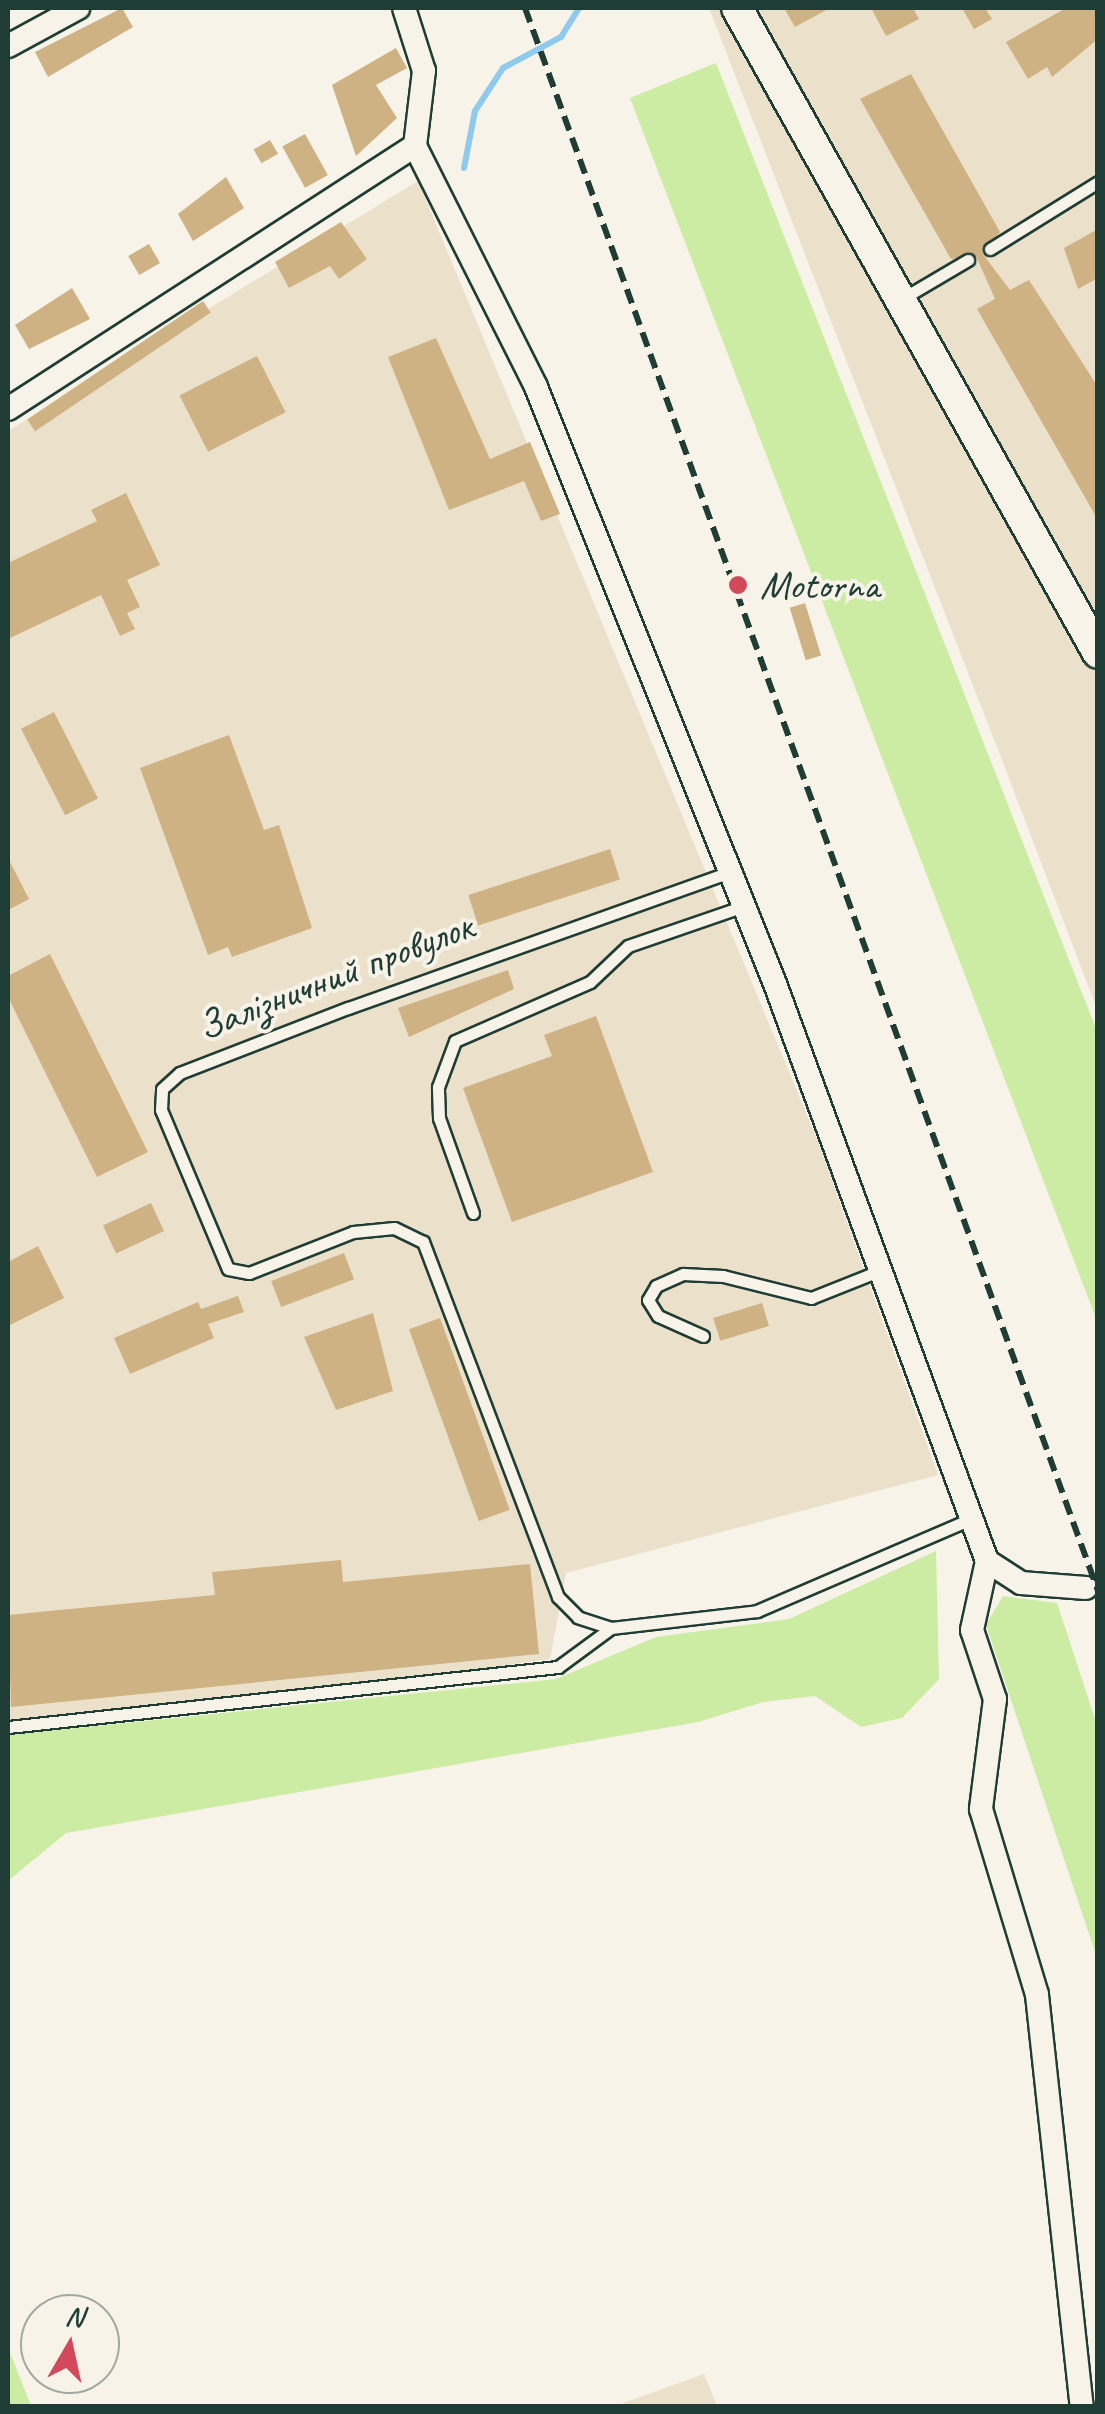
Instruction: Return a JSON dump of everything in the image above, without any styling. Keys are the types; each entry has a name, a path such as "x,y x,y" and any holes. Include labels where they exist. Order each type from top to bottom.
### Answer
{"main road":[{"path":"737,8 1098,653"}],"street":[{"path":"8,46 78,8"},
{"path":"404,8 424,71 415,146 536,386 744,906 968,1520 987,1562 1020,1583 1086,1588"},
{"path":"8,409 415,146"},
{"path":"987,1562 972,1630 995,1699 981,1809 1036,1995 1082,2406"}],"lane":[{"path":"990,249 1098,182"},
{"path":"900,300 968,260"},
{"name":"Залізничний провулок","path":"611,1628 578,1617 558,1597 423,1242 394,1228 352,1232 236,1273 162,1110 162,1090 180,1073 729,872"},
{"path":"472,1212 440,1118 438,1087 456,1041 590,982 628,946 744,906"},
{"path":"703,1336 658,1316 648,1300 656,1286 683,1274 723,1276 812,1298 879,1271"},
{"path":"8,1728 558,1667 611,1628 756,1612 968,1520"}],"shaded area":[{"path":"709,8 1097,8 1097,1009 1002,760"},
{"path":"418,181 817,1139 938,1475 566,1573 550,1659 8,1738 8,431"},
{"path":"704,2374 717,2406 615,2406"}],"green space":[{"path":"716,63 1097,1031 1097,1321 630,98"},
{"path":"936,1551 939,1679 902,1718 861,1727 815,1696 763,1702 698,1722 66,1833 8,1881 8,1735 556,1679 656,1637 789,1619"},
{"path":"1003,1596 1057,1603 1097,1725 1097,1958 986,1625"},
{"path":"8,2347 20,2378 20,2394 26,2394 31,2406 8,2406"}],"building":[{"path":"122,8 133,27 48,77 35,52"},
{"path":"784,8 830,8 795,27"},
{"path":"871,8 913,8 919,19 886,36"},
{"path":"962,8 985,8 992,19 974,29"},
{"path":"1066,8 1098,8 1098,39 1052,77 1047,67 1028,79 1006,42"},
{"path":"396,48 407,68 376,85 397,118 356,156 332,85"},
{"path":"911,74 1000,232 982,253 1010,290 1029,280 1098,387 1098,520 977,309 995,299 976,256 951,259 860,99"},
{"path":"305,134 328,175 305,188 282,147"},
{"path":"270,140 278,154 262,163 254,150"},
{"path":"226,177 244,208 193,241 178,214"},
{"path":"341,222 367,259 339,279 330,266 289,288 275,262"},
{"path":"1098,229 1098,278 1078,289 1064,248"},
{"path":"149,244 160,263 139,275 128,256"},
{"path":"72,288 90,319 29,349 15,325"},
{"path":"203,301 211,313 35,431 27,420"},
{"path":"436,338 490,459 530,442 560,514 541,521 524,481 449,510 388,357"},
{"path":"257,356 286,412 208,452 179,395"},
{"path":"126,493 160,565 127,580 140,607 127,613 135,629 120,636 101,595 8,639 8,563 97,521 91,510"},
{"path":"805,603 821,656 806,660 790,608"},
{"path":"54,712 98,798 65,815 21,729"},
{"path":"229,735 264,830 279,825 312,928 232,957 228,947 208,955 140,768"},
{"path":"610,849 620,879 478,925 468,895"},
{"path":"8,858 29,899 8,910"},
{"path":"50,954 148,1152 97,1177 8,997 8,976"},
{"path":"508,970 514,989 409,1037 398,1008"},
{"path":"596,1016 653,1172 512,1222 463,1088 552,1056 544,1035"},
{"path":"151,1203 164,1231 116,1253 103,1225"},
{"path":"38,1246 64,1298 8,1326 8,1262"},
{"path":"344,1253 354,1279 281,1307 271,1281"},
{"path":"238,1296 244,1312 208,1324 214,1338 130,1374 114,1338 198,1302 201,1309"},
{"path":"762,1303 769,1326 720,1341 713,1318"},
{"path":"373,1313 393,1391 336,1410 304,1337"},
{"path":"440,1318 510,1510 479,1521 409,1329"},
{"path":"341,1560 343,1582 530,1564 539,1654 11,1707 8,1615 215,1595 212,1572"}],"waterway":[{"path":"464,168 475,111 503,68 561,37 579,8"}],"railway":[{"path":"525,8 1098,1591"}],"place":[{"name":"Motorna","path":"738,585"}]}
